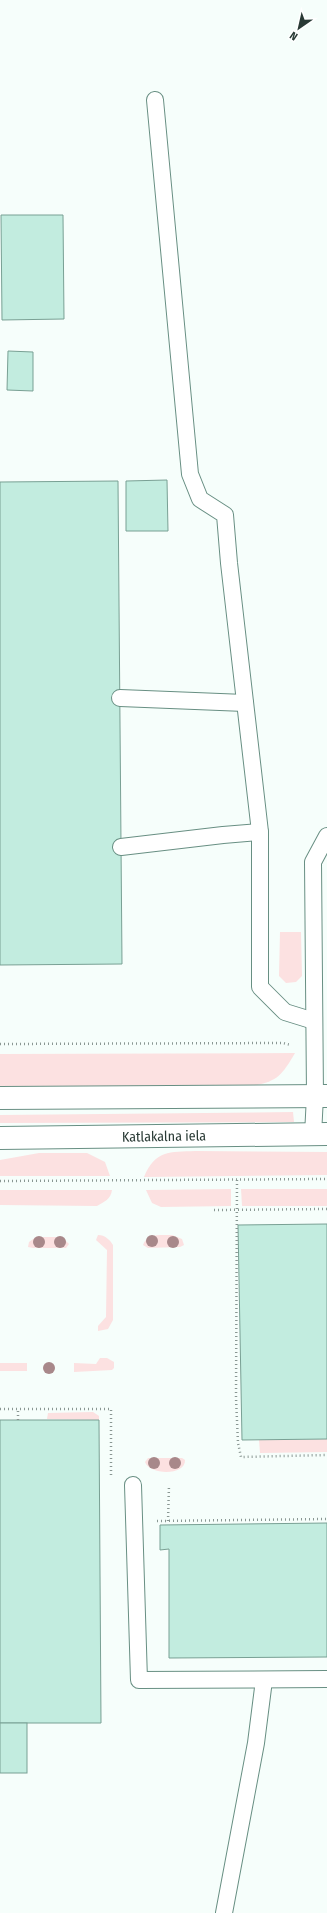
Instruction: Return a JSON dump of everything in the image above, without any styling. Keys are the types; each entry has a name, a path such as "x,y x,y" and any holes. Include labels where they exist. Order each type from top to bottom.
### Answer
{"street":[{"path":"0,1098 321,1096"},
{"name":"Katlakalna iela","path":"0,1138 320,1134"}],"lane":[{"path":"155,100 190,474 200,499 225,515 229,563 260,832 260,987 285,1012 314,1021"},
{"path":"120,698 245,703"},
{"path":"121,847 192,838 260,832"},
{"path":"320,1134 321,1096 315,1050 314,1021 313,862 327,836"},
{"path":"133,1485 139,1680 327,1679"},
{"path":"224,1913 256,1744 264,1680"}],"path":[{"path":"0,1044 283,1043 315,1050"},
{"path":"237,1180 236,1398 238,1443 241,1456 327,1455"},
{"path":"0,1181 327,1180"},
{"path":"214,1210 327,1209"},
{"path":"0,1409 111,1409 111,1485"},
{"path":"18,1409 18,1420"},
{"path":"168,1521 169,1485"},
{"path":"157,1521 327,1519"}],"shaded area":[{"path":"280,932 301,932 302,976 296,982 286,983 279,976"},
{"path":"295,1053 283,1072 278,1076 268,1082 253,1086 0,1088 0,1054"},
{"path":"293,1112 294,1122 0,1123 0,1115"},
{"path":"195,1151 327,1152 327,1175 144,1177 148,1168 158,1157 164,1154"},
{"path":"39,1153 87,1153 105,1162 110,1176 0,1176 0,1160"},
{"path":"231,1189 231,1206 161,1207 152,1203 146,1190"},
{"path":"241,1189 327,1189 327,1206 242,1206"},
{"path":"0,1190 112,1190 109,1198 97,1206 0,1205"},
{"path":"98,1235 107,1238 113,1245 113,1320 108,1329 98,1331 98,1326 106,1317 107,1250 96,1240"},
{"path":"159,1235 172,1235 182,1239 184,1245 180,1247 148,1248 143,1245 148,1238"},
{"path":"36,1237 62,1237 69,1244 66,1248 28,1247 29,1242"},
{"path":"100,1358 107,1358 114,1362 114,1368 112,1370 74,1372 74,1363 96,1364"},
{"path":"0,1363 27,1363 27,1371 0,1371"},
{"path":"93,1412 99,1416 99,1420 47,1419 48,1413"},
{"path":"327,1439 327,1452 260,1453 259,1440"},
{"path":"148,1458 182,1458 185,1460 184,1465 180,1469 167,1472 153,1469 148,1466 145,1462"}],"building":[{"path":"1,215 63,215 64,319 2,320"},
{"path":"8,351 33,352 33,391 7,390"},
{"path":"167,480 168,531 126,531 126,481"},
{"path":"118,481 122,964 0,965 0,482"},
{"path":"327,1224 327,1439 242,1440 238,1225"},
{"path":"0,1420 99,1420 101,1723 0,1723"},
{"path":"327,1523 327,1657 169,1658 169,1549 160,1550 160,1525"},
{"path":"0,1723 27,1723 27,1773 0,1773"}]}
